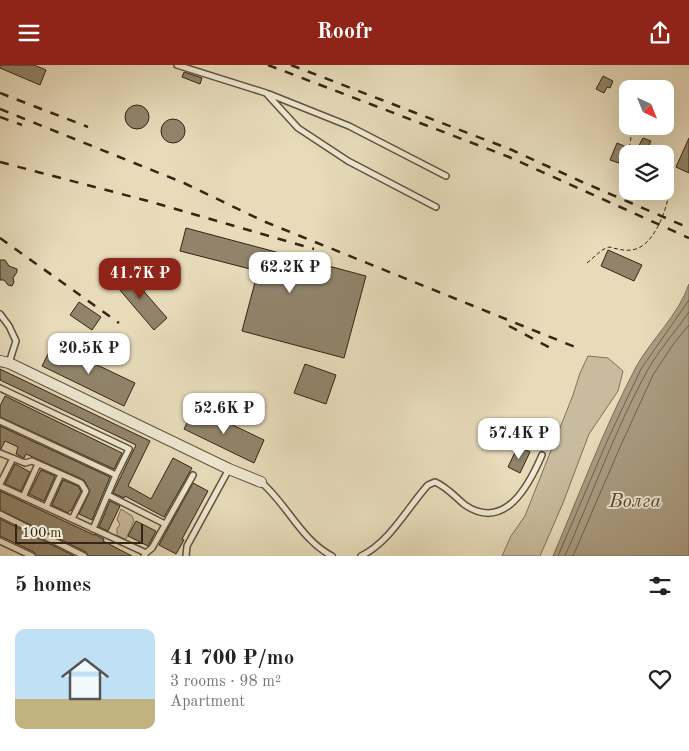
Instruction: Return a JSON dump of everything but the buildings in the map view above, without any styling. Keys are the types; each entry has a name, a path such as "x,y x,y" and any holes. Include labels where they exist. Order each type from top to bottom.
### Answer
{"street":[{"path":"5,362 229,469 261,482"}],"lane":[{"path":"177,65 266,93 349,126 446,176"},
{"path":"266,93 298,128 348,161 436,207"},
{"path":"0,314 9,326 16,341 5,362"},
{"path":"1,390 129,449 93,529"},
{"path":"0,421 116,475"},
{"path":"0,453 25,463 32,461 82,483 86,491 72,519"},
{"path":"361,556 371,551 393,529 428,485 435,481 466,505 484,514 498,511 511,505 523,492 533,476 542,455"},
{"path":"13,458 0,485 145,554 152,548 193,475"},
{"path":"24,497 38,464"},
{"path":"186,556 186,545 229,469"},
{"path":"46,507 61,474"},
{"path":"261,482 270,490 316,546 332,556"},
{"path":"108,495 165,524"},
{"path":"0,514 84,556"},
{"path":"0,541 32,556"}],"path":[{"path":"587,263 602,250 609,247 624,251 637,249 656,230 667,200"}],"shaded area":[{"path":"588,356 608,358 623,371 618,391 589,434 563,503 540,556 502,556 511,536 525,516"},
{"path":"121,509 132,516 134,521 126,539 117,535 117,528 120,525 117,519"}],"water":[{"name":"Волга","path":"689,284 689,556 553,556 624,390 642,356 672,317"}],"railway":[{"path":"268,65 509,157 689,238"},
{"path":"291,65 512,150 689,228"},
{"path":"0,93 88,127"},
{"path":"0,109 184,183 263,221 575,347"},
{"path":"0,117 22,125"},
{"path":"0,162 148,201 314,249"},
{"path":"0,238 119,323"},
{"path":"509,326 556,351"}]}
